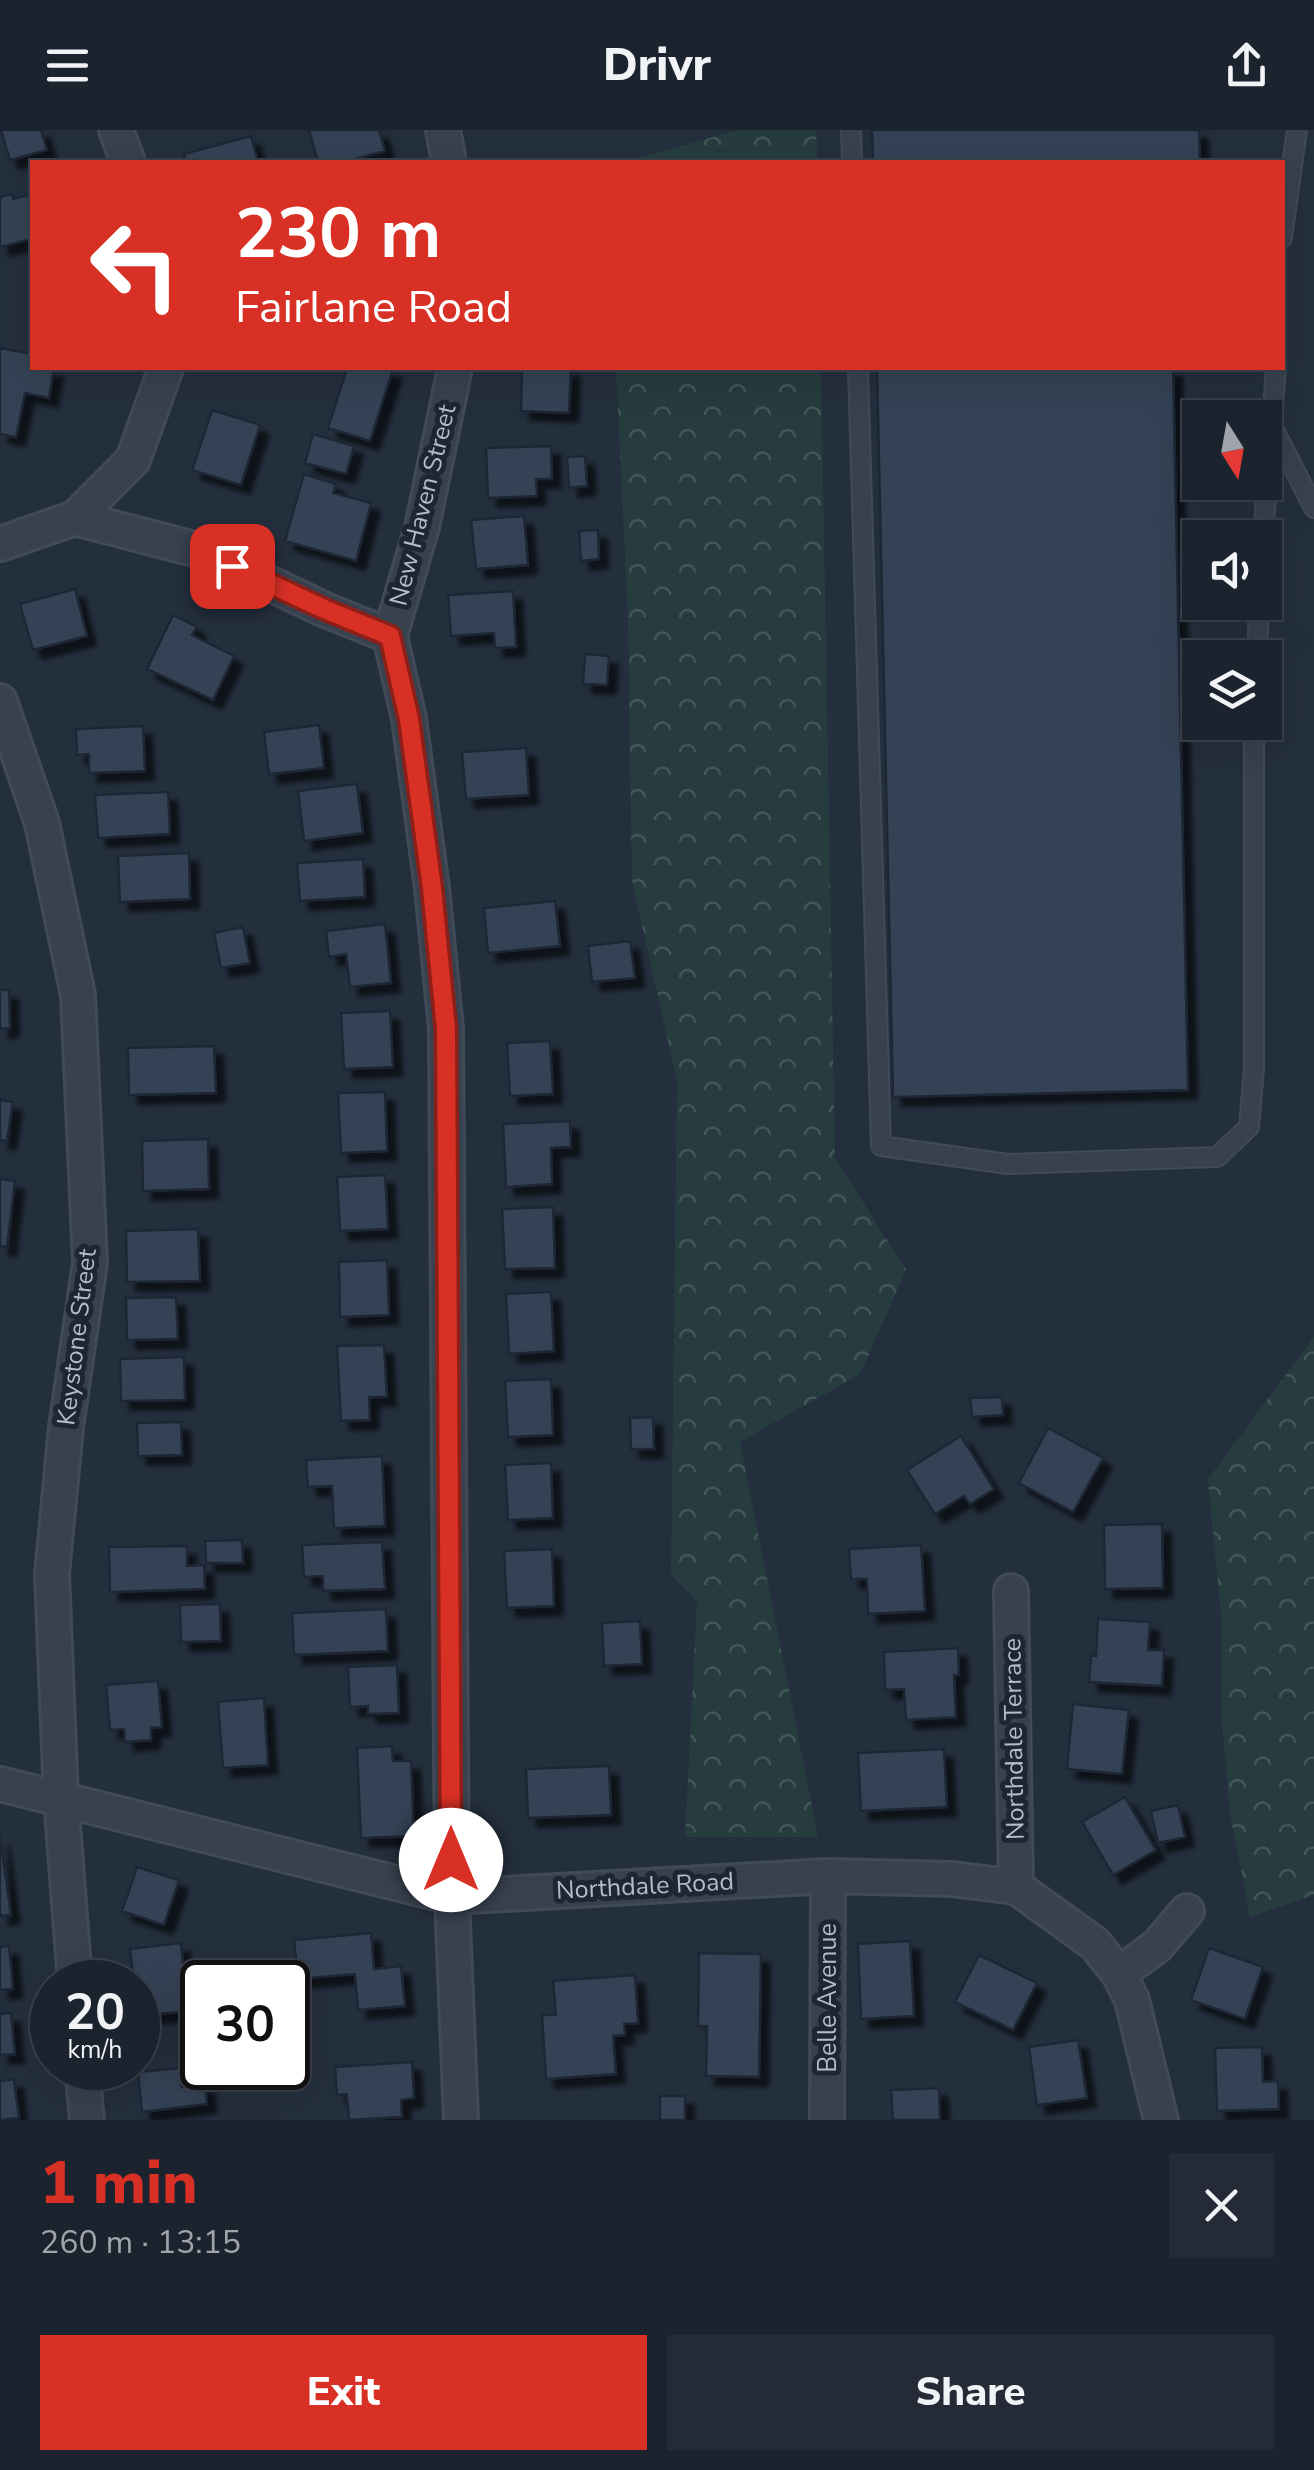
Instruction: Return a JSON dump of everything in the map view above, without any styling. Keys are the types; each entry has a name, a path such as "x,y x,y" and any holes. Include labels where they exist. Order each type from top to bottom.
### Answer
{"street":[{"path":"116,130 127,160"},
{"path":"443,130 449,160"},
{"path":"0,544 76,518 133,460 165,370"},
{"name":"New Haven Street","path":"455,370 422,527 390,636 409,719 446,1029 452,1897 461,2120"},
{"path":"76,518 202,551 390,636"},
{"name":"Keystone Street","path":"0,702 42,823 78,996 90,1263 66,1428 52,1574 61,1798 73,1960"},
{"name":"Northdale Terrace","path":"1012,1591 1016,1888"},
{"name":"Northdale Road","path":"0,1784 452,1897 828,1876 952,1879 1016,1888 1095,1944 1119,1974 1132,2000 1160,2120"},
{"name":"Belle Avenue","path":"828,1876 828,2120"},
{"path":"1119,1974 1157,1946 1187,1911"},
{"path":"84,2090 87,2120"}],"lane":[{"path":"851,130 852,160"},
{"path":"1285,218 1298,130"},
{"path":"858,370 881,1146 1008,1164 1217,1157 1249,1126 1254,1068 1254,740"},
{"path":"1274,400 1276,370"},
{"path":"1282,446 1314,508"}],"green space":[{"path":"738,130 816,130 817,160 631,160"},
{"path":"616,370 821,370 835,1158 906,1270 860,1374 740,1442 818,1837 685,1837 697,1602 671,1574 677,1081 632,880 628,617"},
{"path":"1314,1337 1314,1895 1250,1917 1230,1813 1221,1710 1221,1616 1208,1479"}],"building":[{"path":"1,130 41,130 47,150 10,160"},
{"path":"309,130 379,130 385,151 351,160 317,160"},
{"path":"872,130 1199,130 1200,160 873,160"},
{"path":"251,136 257,160 186,160 184,154"},
{"path":"12,194 13,199 30,195 30,240 0,247 0,197"},
{"path":"0,348 30,354 30,370 54,370 49,398 25,393 16,437 0,434"},
{"path":"346,370 393,370 370,441 328,428"},
{"path":"522,370 571,370 569,413 521,411"},
{"path":"877,370 1173,370 1188,1090 893,1097"},
{"path":"212,410 260,425 241,485 192,470"},
{"path":"313,434 354,446 346,474 305,463"},
{"path":"551,446 552,479 536,479 537,496 488,498 486,448"},
{"path":"585,456 587,486 569,488 567,457"},
{"path":"304,474 336,484 333,493 371,503 356,561 285,541"},
{"path":"524,516 528,565 476,569 471,520"},
{"path":"598,530 599,559 581,561 579,531"},
{"path":"75,589 87,636 33,650 20,604"},
{"path":"513,591 516,647 495,648 494,633 451,636 448,595"},
{"path":"173,615 197,627 192,635 234,656 213,700 147,669"},
{"path":"585,654 609,656 607,685 583,684"},
{"path":"319,725 324,768 269,774 264,732"},
{"path":"143,726 145,771 89,773 89,754 77,755 76,729"},
{"path":"526,748 529,795 466,799 462,752"},
{"path":"357,784 363,833 304,841 298,791"},
{"path":"168,792 170,834 98,838 95,795"},
{"path":"189,853 190,899 120,902 118,856"},
{"path":"363,859 365,897 300,901 297,863"},
{"path":"555,901 560,946 488,953 484,908"},
{"path":"385,924 391,983 350,987 346,954 329,957 326,931"},
{"path":"243,927 250,963 221,968 214,933"},
{"path":"630,941 635,978 592,982 588,946"},
{"path":"0,990 9,990 10,1028 0,1029"},
{"path":"390,1011 393,1067 344,1069 341,1013"},
{"path":"550,1041 553,1094 510,1096 507,1043"},
{"path":"214,1046 216,1093 129,1095 128,1048"},
{"path":"385,1092 387,1151 341,1153 338,1093"},
{"path":"0,1100 13,1102 7,1141 0,1140"},
{"path":"570,1121 571,1147 551,1148 552,1184 506,1187 503,1124"},
{"path":"208,1139 209,1189 143,1191 142,1141"},
{"path":"385,1175 388,1229 340,1231 337,1177"},
{"path":"0,1179 15,1181 7,1247 0,1246"},
{"path":"553,1207 555,1268 505,1269 502,1209"},
{"path":"198,1229 200,1281 127,1282 126,1231"},
{"path":"387,1260 389,1315 340,1317 339,1262"},
{"path":"551,1292 554,1351 509,1354 506,1294"},
{"path":"176,1297 178,1339 127,1340 126,1298"},
{"path":"384,1345 387,1397 369,1397 370,1420 341,1421 337,1346"},
{"path":"184,1357 185,1400 121,1401 120,1359"},
{"path":"551,1379 553,1435 508,1437 505,1381"},
{"path":"1002,1397 1003,1415 972,1417 970,1398"},
{"path":"653,1417 654,1449 631,1449 630,1418"},
{"path":"181,1422 182,1455 138,1456 137,1423"},
{"path":"1048,1428 1103,1458 1073,1512 1019,1483"},
{"path":"961,1436 994,1489 970,1504 964,1496 935,1514 907,1470"},
{"path":"382,1456 385,1526 334,1528 332,1486 308,1487 306,1460"},
{"path":"551,1463 553,1518 508,1520 505,1465"},
{"path":"1162,1524 1163,1588 1105,1589 1104,1525"},
{"path":"242,1540 243,1563 206,1563 205,1541"},
{"path":"382,1542 385,1589 323,1591 323,1576 304,1577 302,1545"},
{"path":"921,1545 925,1611 868,1614 867,1579 851,1579 849,1549"},
{"path":"187,1546 187,1566 204,1565 205,1589 110,1592 109,1547"},
{"path":"552,1549 554,1606 507,1608 504,1551"},
{"path":"220,1604 221,1641 181,1642 180,1605"},
{"path":"386,1609 388,1651 294,1655 292,1613"},
{"path":"1098,1619 1150,1622 1148,1650 1164,1650 1162,1686 1089,1682 1091,1655 1096,1656"},
{"path":"640,1621 642,1664 604,1666 602,1623"},
{"path":"958,1648 959,1675 954,1675 956,1717 906,1720 904,1689 885,1690 884,1652"},
{"path":"397,1665 399,1713 368,1714 368,1706 350,1707 348,1667"},
{"path":"158,1681 162,1727 151,1728 151,1740 125,1742 124,1729 110,1730 106,1685"},
{"path":"264,1698 268,1765 223,1768 218,1702"},
{"path":"1073,1704 1129,1710 1122,1774 1067,1769"},
{"path":"392,1746 393,1761 411,1761 414,1836 361,1838 357,1748"},
{"path":"944,1749 947,1807 861,1811 858,1753"},
{"path":"609,1766 611,1815 528,1818 526,1769"},
{"path":"1125,1797 1156,1850 1113,1875 1082,1822"},
{"path":"1178,1805 1185,1837 1158,1843 1151,1811"},
{"path":"0,1836 11,1915 0,1916"},
{"path":"137,1867 179,1880 164,1925 122,1911"},
{"path":"371,1933 374,1969 401,1966 405,2006 358,2010 355,1974 310,1978 310,1960 296,1960 294,1940"},
{"path":"910,1941 914,2016 861,2019 858,1944"},
{"path":"181,1943 180,2012 160,2014 160,1960 131,1960 130,1949"},
{"path":"9,1946 13,1989 0,1990 0,1947"},
{"path":"1209,1948 1263,1967 1245,2019 1191,2000"},
{"path":"699,1953 761,1954 759,2077 706,2076 707,2026 698,2026"},
{"path":"979,1955 1037,1983 1013,2030 955,2002"},
{"path":"635,1975 638,2023 624,2024 625,2035 613,2036 616,2074 546,2079 542,2015 556,2015 553,1981"},
{"path":"11,2013 15,2054 0,2055 0,2014"},
{"path":"1078,2040 1087,2098 1037,2105 1029,2047"},
{"path":"1262,2047 1263,2082 1278,2081 1279,2109 1217,2111 1215,2048"},
{"path":"412,2062 414,2098 401,2100 402,2117 349,2120 347,2094 337,2095 335,2067"},
{"path":"180,2068 180,2090 206,2090 207,2104 142,2112 140,2090 160,2090 160,2070"},
{"path":"14,2079 19,2118 0,2120 0,2081"},
{"path":"939,2088 940,2120 893,2120 891,2090"},
{"path":"660,2096 685,2096 685,2120 660,2120"}],"route":[{"path":"232,566 390,636 409,719 446,1029 451,1860"}]}
